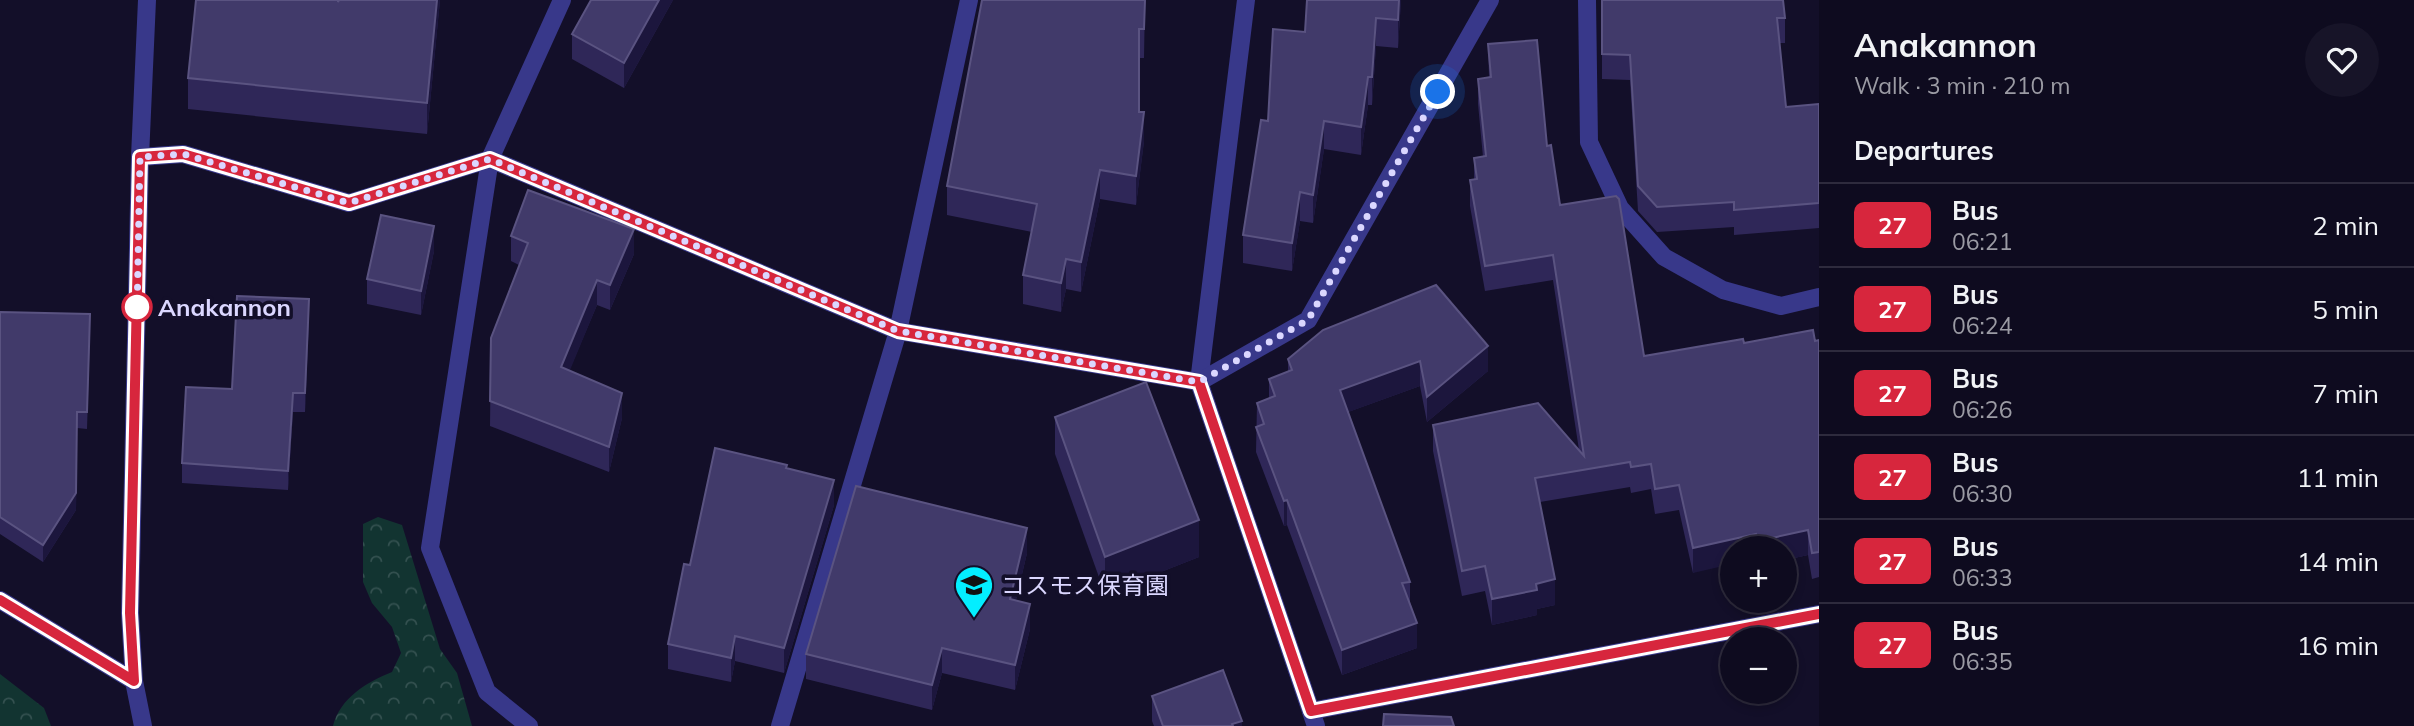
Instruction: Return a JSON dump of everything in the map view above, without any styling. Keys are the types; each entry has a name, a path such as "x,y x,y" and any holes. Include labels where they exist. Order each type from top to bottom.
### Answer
{"street":[{"path":"528,726 487,692 429,548 490,159 562,0"},
{"path":"780,726 898,331 969,0"},
{"path":"1247,0 1199,382 1314,719 1819,614"},
{"path":"140,157 183,154 349,203 490,159 898,331 1199,382 1308,320 1490,0"},
{"path":"1587,0 1589,142 1620,208 1664,257 1723,290 1781,306 1819,297"},
{"path":"142,3 130,613 134,681 143,726"},
{"path":"0,600 134,681"}],"green space":[{"path":"378,517 402,525 440,649 457,673 472,726 333,726 348,699 364,686 392,672 401,653 392,627 372,603 363,582 363,524"},
{"path":"0,674 44,708 51,726 0,726"}],"building":[{"path":"196,0 437,0 427,103 188,78"},
{"path":"591,0 659,0 624,63 572,34"},
{"path":"982,0 1145,0 1144,29 1139,29 1139,112 1144,112 1136,176 1100,170 1081,262 1066,259 1061,283 1023,275 1037,204 947,186"},
{"path":"1307,0 1399,0 1398,20 1376,18 1372,77 1368,77 1361,127 1324,121 1313,195 1300,192 1292,243 1243,235 1261,120 1268,121 1273,29 1305,32"},
{"path":"1602,0 1783,0 1785,18 1777,18 1786,107 1819,104 1819,203 1734,210 1734,202 1657,207 1638,186 1630,55 1602,54"},
{"path":"1537,40 1547,146 1551,145 1560,205 1616,196 1619,199 1644,356 1743,339 1744,343 1813,330 1815,341 1819,340 1819,552 1812,553 1808,530 1781,536 1720,536 1720,542 1693,548 1679,485 1655,489 1651,464 1631,467 1630,462 1535,478 1555,579 1536,584 1537,590 1492,599 1485,566 1462,571 1433,425 1538,403 1584,456 1553,255 1485,266 1470,180 1477,179 1474,158 1486,156 1478,79 1491,77 1488,44"},
{"path":"528,190 634,229 610,285 597,280 561,367 622,393 609,447 490,401 491,338 528,243 511,236"},
{"path":"381,215 434,226 421,291 367,279"},
{"path":"1436,285 1488,346 1427,397 1420,361 1340,390 1410,582 1402,583 1417,623 1342,650 1287,500 1284,501 1256,427 1264,424 1257,403 1275,396 1269,379 1292,370 1288,359 1323,330"},
{"path":"237,296 309,299 305,393 293,393 288,471 182,463 186,387 232,389"},
{"path":"0,312 90,314 87,412 77,412 76,493 43,545 0,517"},
{"path":"1146,382 1199,520 1105,557 1055,417"},
{"path":"715,448 787,465 786,468 834,480 784,648 735,636 731,658 668,644 684,564 690,565"},
{"path":"856,486 1027,528 1010,599 1030,604 1015,665 942,648 932,685 806,654"},
{"path":"1223,670 1242,721 1232,724 1233,726 1163,726 1152,696"},
{"path":"1384,714 1451,717 1454,726 1383,726"}],"bus line":[{"name":"27","path":"0,600 134,681 130,613 134,528 140,157 183,154 349,203 490,159 898,331 1199,382 1311,711 1819,614"}],"place":[{"name":"Anakannon","path":"137,307"},
{"name":"コスモス保育園","path":"974,619"}],"route":[{"path":"137,307 137,316 140,157 183,154 349,203 490,159 898,331 1199,382 1308,320 1438,92"}]}
